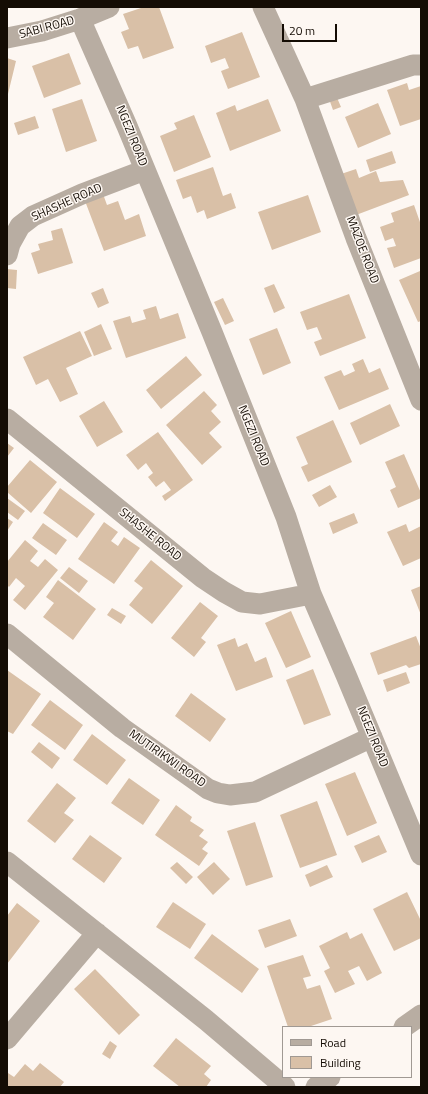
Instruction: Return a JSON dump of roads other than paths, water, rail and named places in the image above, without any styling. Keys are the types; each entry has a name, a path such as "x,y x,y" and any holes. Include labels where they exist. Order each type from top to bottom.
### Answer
{"street":[{"name":"SABI ROAD","path":"7,38 42,31 80,19 109,7"},
{"name":"MAZOE ROAD","path":"263,7 305,99 356,238 421,400"},
{"name":"NGEZI ROAD","path":"80,19 127,126 212,332 286,517 311,594 421,855"},
{"path":"305,99 412,65 421,65"},
{"name":"SHASHE ROAD","path":"7,255 10,244 20,226 33,216 82,194 145,170"},
{"name":"SHASHE ROAD","path":"7,419 203,578 224,592 242,602 260,604 311,594"},
{"name":"MUTIRIKWI ROAD","path":"7,634 122,728 208,788 218,793 230,795 255,792 372,737"},
{"path":"7,862 206,1020 285,1087"},
{"path":"7,1039 97,933"},
{"path":"405,1026 421,1015"},
{"path":"316,1087 329,1078"}]}
